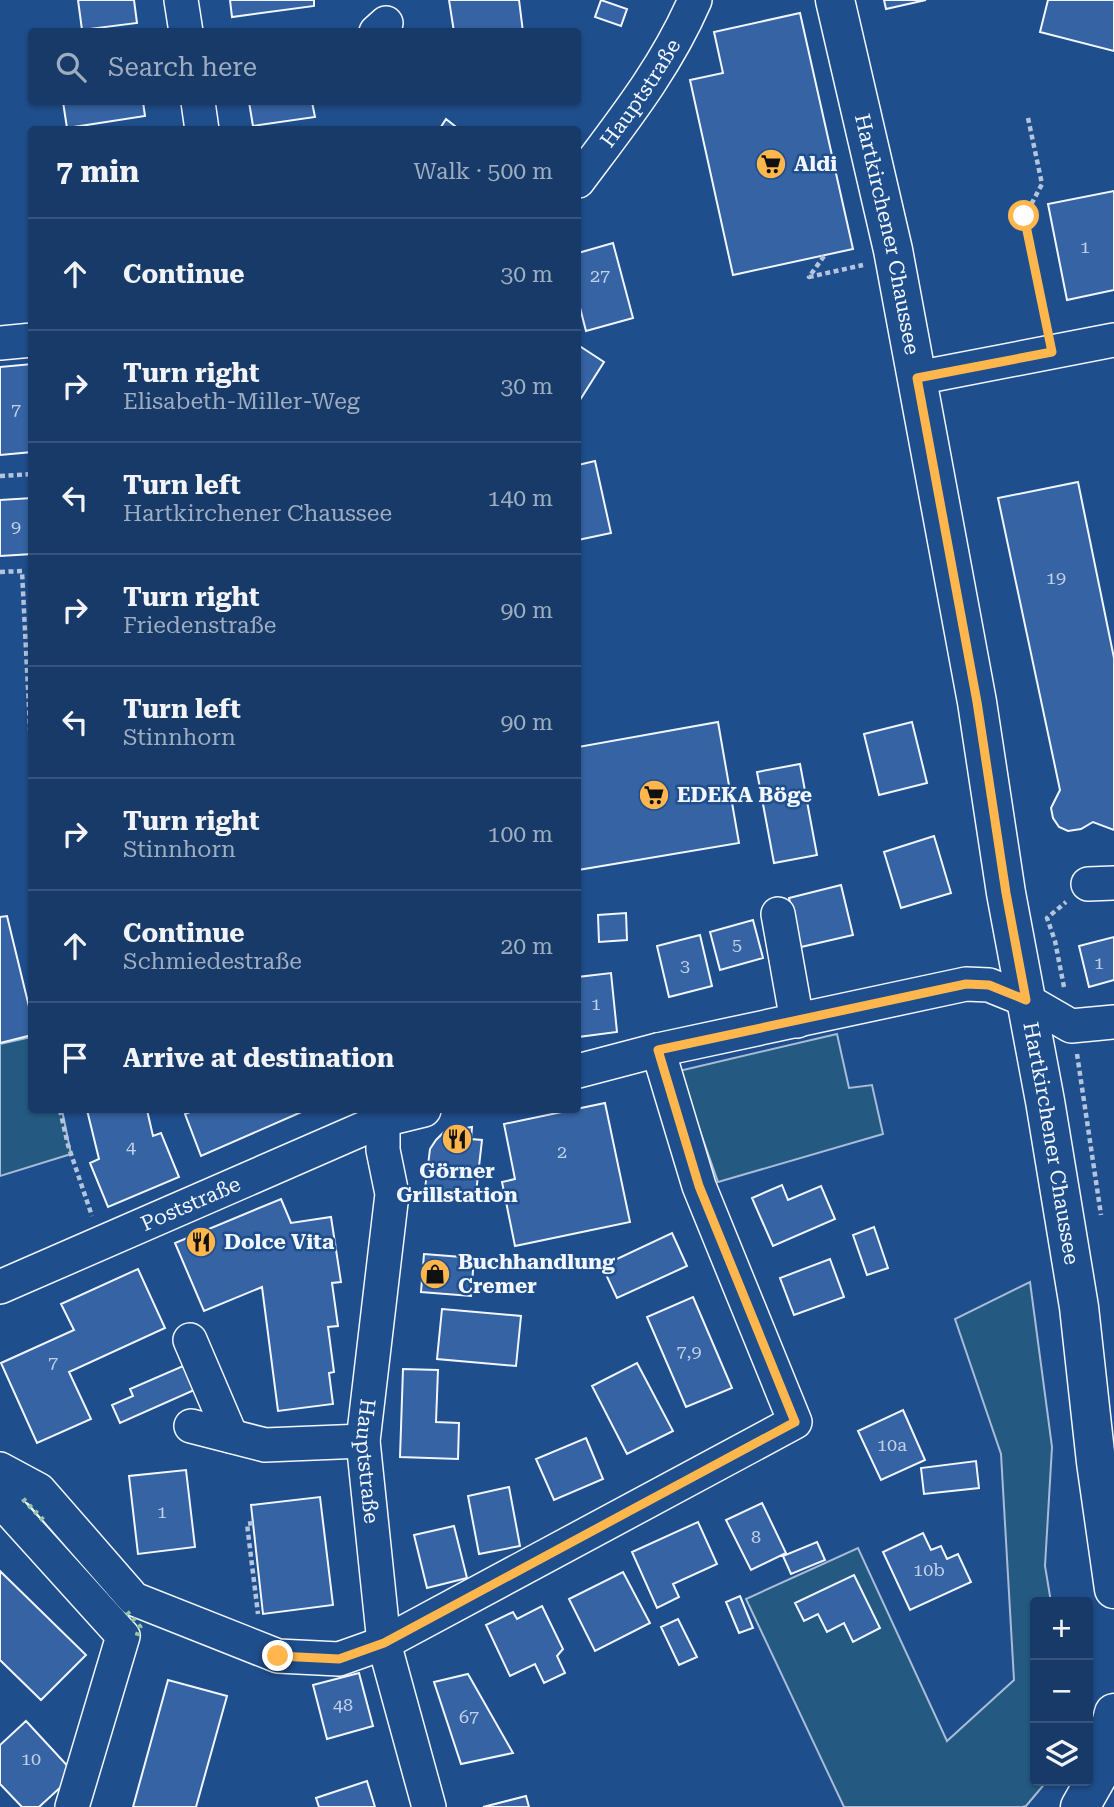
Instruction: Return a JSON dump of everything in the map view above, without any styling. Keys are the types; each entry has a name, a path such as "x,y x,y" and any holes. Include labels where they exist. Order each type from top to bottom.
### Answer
{"main road":[{"name":"Hartkirchener Chaussee","path":"835,0 894,250 977,702 1006,893 1045,1101 1079,1307 1096,1462 1114,1589"},
{"path":"1080,1807 1097,1777 1114,1713"}],"street":[{"path":"181,0 185,28"},
{"name":"Hauptstraße","path":"581,177 660,69 695,0"},
{"path":"198,105 201,126"},
{"path":"0,343 28,340"},
{"path":"917,378 1114,340"},
{"path":"778,914 797,1021"},
{"path":"581,1070 658,1050 966,984 989,985 1026,1000 1071,1026 1114,1023"},
{"path":"4,1483 39,1490 134,1599 278,1656 339,1659 384,1643 795,1422 699,1186 658,1050"},
{"name":"Hauptstraße","path":"384,1115 383,1150 392,1194 363,1441 384,1643 429,1807"},
{"name":"Poststraße","path":"0,1287 384,1115"},
{"path":"190,1340 231,1436"},
{"path":"191,1426 265,1445 363,1441"},
{"path":"4,1483 123,1636 72,1807"}],"path":[{"path":"1028,118 1042,184 1024,216 1052,352"},
{"path":"824,256 809,277 867,264"},
{"path":"0,476 28,474"},
{"path":"0,572 22,571 28,667"},
{"path":"1047,918 1055,941 1080,1068 1102,1220"},
{"path":"61,1113 68,1145 101,1242"},
{"path":"253,1523 247,1524 263,1650"}],"shaded area":[{"path":"837,1034 849,1088 872,1085 883,1134 718,1182 679,1071"},
{"path":"28,1038 28,1113 63,1113 71,1154 0,1176 0,1044"},
{"path":"1030,1282 1052,1447 1045,1566 1050,1597 1030,1597 1030,1786 1043,1786 1026,1806 1022,1807 844,1807 746,1599 858,1548 947,1741 1014,1680 1001,1454 955,1319"}],"building":[{"path":"78,0 134,0 137,23 82,28"},
{"path":"230,0 314,0 314,6 232,17"},
{"path":"449,0 519,0 522,28 453,28"},
{"path":"601,0 627,9 621,26 595,17"},
{"path":"884,0 926,0 886,9"},
{"path":"1048,0 1114,0 1114,51 1040,32"},
{"name":"Aldi","path":"800,13 853,249 733,275 690,80 723,73 714,32"},
{"path":"63,105 143,105 145,116 67,126"},
{"path":"250,105 313,105 315,117 253,126"},
{"path":"446,119 455,126 442,126"},
{"path":"1114,191 1114,290 1067,300 1048,204"},
{"path":"613,243 633,318 586,331 581,312 581,252"},
{"path":"581,347 604,362 581,398"},
{"path":"28,364 28,452 0,455 0,367"},
{"path":"595,461 611,533 581,539 581,464"},
{"path":"1078,482 1114,658 1114,830 1093,822 1081,829 1068,831 1059,827 1053,818 1051,808 1060,790 998,498"},
{"path":"28,498 28,554 0,556 0,500"},
{"name":"EDEKA Böge","path":"718,722 739,843 581,869 581,746"},
{"path":"912,722 927,783 879,795 864,734"},
{"path":"800,764 817,855 774,863 757,772"},
{"path":"934,836 951,893 901,908 884,852"},
{"path":"841,885 853,935 801,947 789,898"},
{"path":"626,913 627,940 599,942 598,915"},
{"path":"7,916 28,1003 28,1036 0,1043 0,917"},
{"path":"753,920 763,958 720,970 710,932"},
{"path":"700,935 712,986 669,997 657,946"},
{"path":"1114,937 1114,980 1089,987 1079,946"},
{"path":"611,973 617,1032 581,1037 581,977"},
{"path":"605,1103 630,1222 515,1246 502,1182 515,1179 504,1124 557,1113 581,1113 581,1108"},
{"path":"88,1113 148,1113 153,1136 161,1133 179,1177 108,1207 90,1163 99,1159"},
{"path":"188,1113 299,1113 201,1156 185,1114"},
{"path":"472,1127 471,1139 482,1140 476,1193 425,1189 430,1149 436,1140 444,1132"},
{"path":"782,1185 788,1200 821,1186 835,1219 773,1246 752,1198"},
{"path":"281,1199 291,1223 331,1217 341,1282 332,1283 338,1326 328,1327 334,1372 329,1373 333,1404 278,1411 262,1287 204,1311 175,1243"},
{"path":"874,1227 888,1268 867,1275 853,1235"},
{"path":"672,1233 687,1266 617,1298 602,1266"},
{"path":"424,1254 474,1258 471,1296 421,1292"},
{"path":"830,1259 844,1297 794,1315 780,1278"},
{"path":"138,1269 165,1328 69,1372 91,1419 37,1443 1,1363 74,1330 61,1304"},
{"path":"693,1297 732,1388 686,1407 647,1317"},
{"path":"442,1309 521,1316 516,1366 437,1359"},
{"path":"190,1363 201,1387 120,1423 112,1405 133,1396 130,1389"},
{"path":"637,1363 673,1431 627,1454 592,1386"},
{"path":"403,1369 438,1370 436,1422 459,1423 458,1459 400,1457"},
{"path":"903,1410 925,1460 881,1480 858,1431"},
{"path":"586,1438 603,1479 554,1500 536,1459"},
{"path":"976,1461 979,1488 924,1494 921,1468"},
{"path":"186,1470 195,1547 138,1554 129,1476"},
{"path":"509,1487 520,1546 479,1554 468,1496"},
{"path":"320,1497 333,1605 263,1614 251,1505"},
{"path":"762,1503 786,1553 751,1570 726,1520"},
{"path":"698,1522 717,1564 673,1584 679,1597 657,1608 632,1552"},
{"path":"454,1526 467,1578 427,1588 414,1535"},
{"path":"923,1533 931,1550 941,1546 947,1559 958,1554 971,1582 910,1610 883,1552"},
{"path":"817,1542 825,1560 791,1574 783,1556"},
{"path":"0,1571 86,1655 41,1700 0,1660"},
{"path":"623,1572 650,1623 595,1651 569,1599"},
{"path":"854,1575 880,1628 853,1642 844,1623 827,1632 818,1614 804,1621 795,1603"},
{"path":"740,1596 753,1628 739,1633 726,1602"},
{"path":"542,1606 563,1649 557,1656 565,1673 544,1683 535,1664 510,1676 486,1625 513,1612 517,1619"},
{"path":"678,1619 697,1657 679,1665 661,1627"},
{"path":"359,1673 373,1726 327,1739 313,1685"},
{"path":"468,1674 513,1753 461,1764 434,1682"},
{"path":"168,1680 227,1696 196,1807 133,1807"},
{"path":"26,1721 75,1774 39,1807 22,1807 0,1784 0,1745"},
{"path":"367,1781 375,1807 319,1807 316,1798"},
{"path":"526,1796 529,1807 483,1807"}],"hedge":[{"path":"23,1499 45,1522"},
{"path":"127,1612 140,1627 137,1636"}],"place":[{"name":"Aldi","path":"771,164"},
{"name":"EDEKA Böge","path":"654,795"},
{"name":"Görner Grillstation","path":"457,1139"},
{"name":"Dolce Vita","path":"201,1242"},
{"name":"Buchhandlung Cremer","path":"435,1274"}],"route":[{"path":"278,1656 339,1659 384,1643 795,1422 699,1186 658,1050 966,984 989,985 1026,1000 1006,893 977,702 917,378 1052,352 1024,216"}]}
